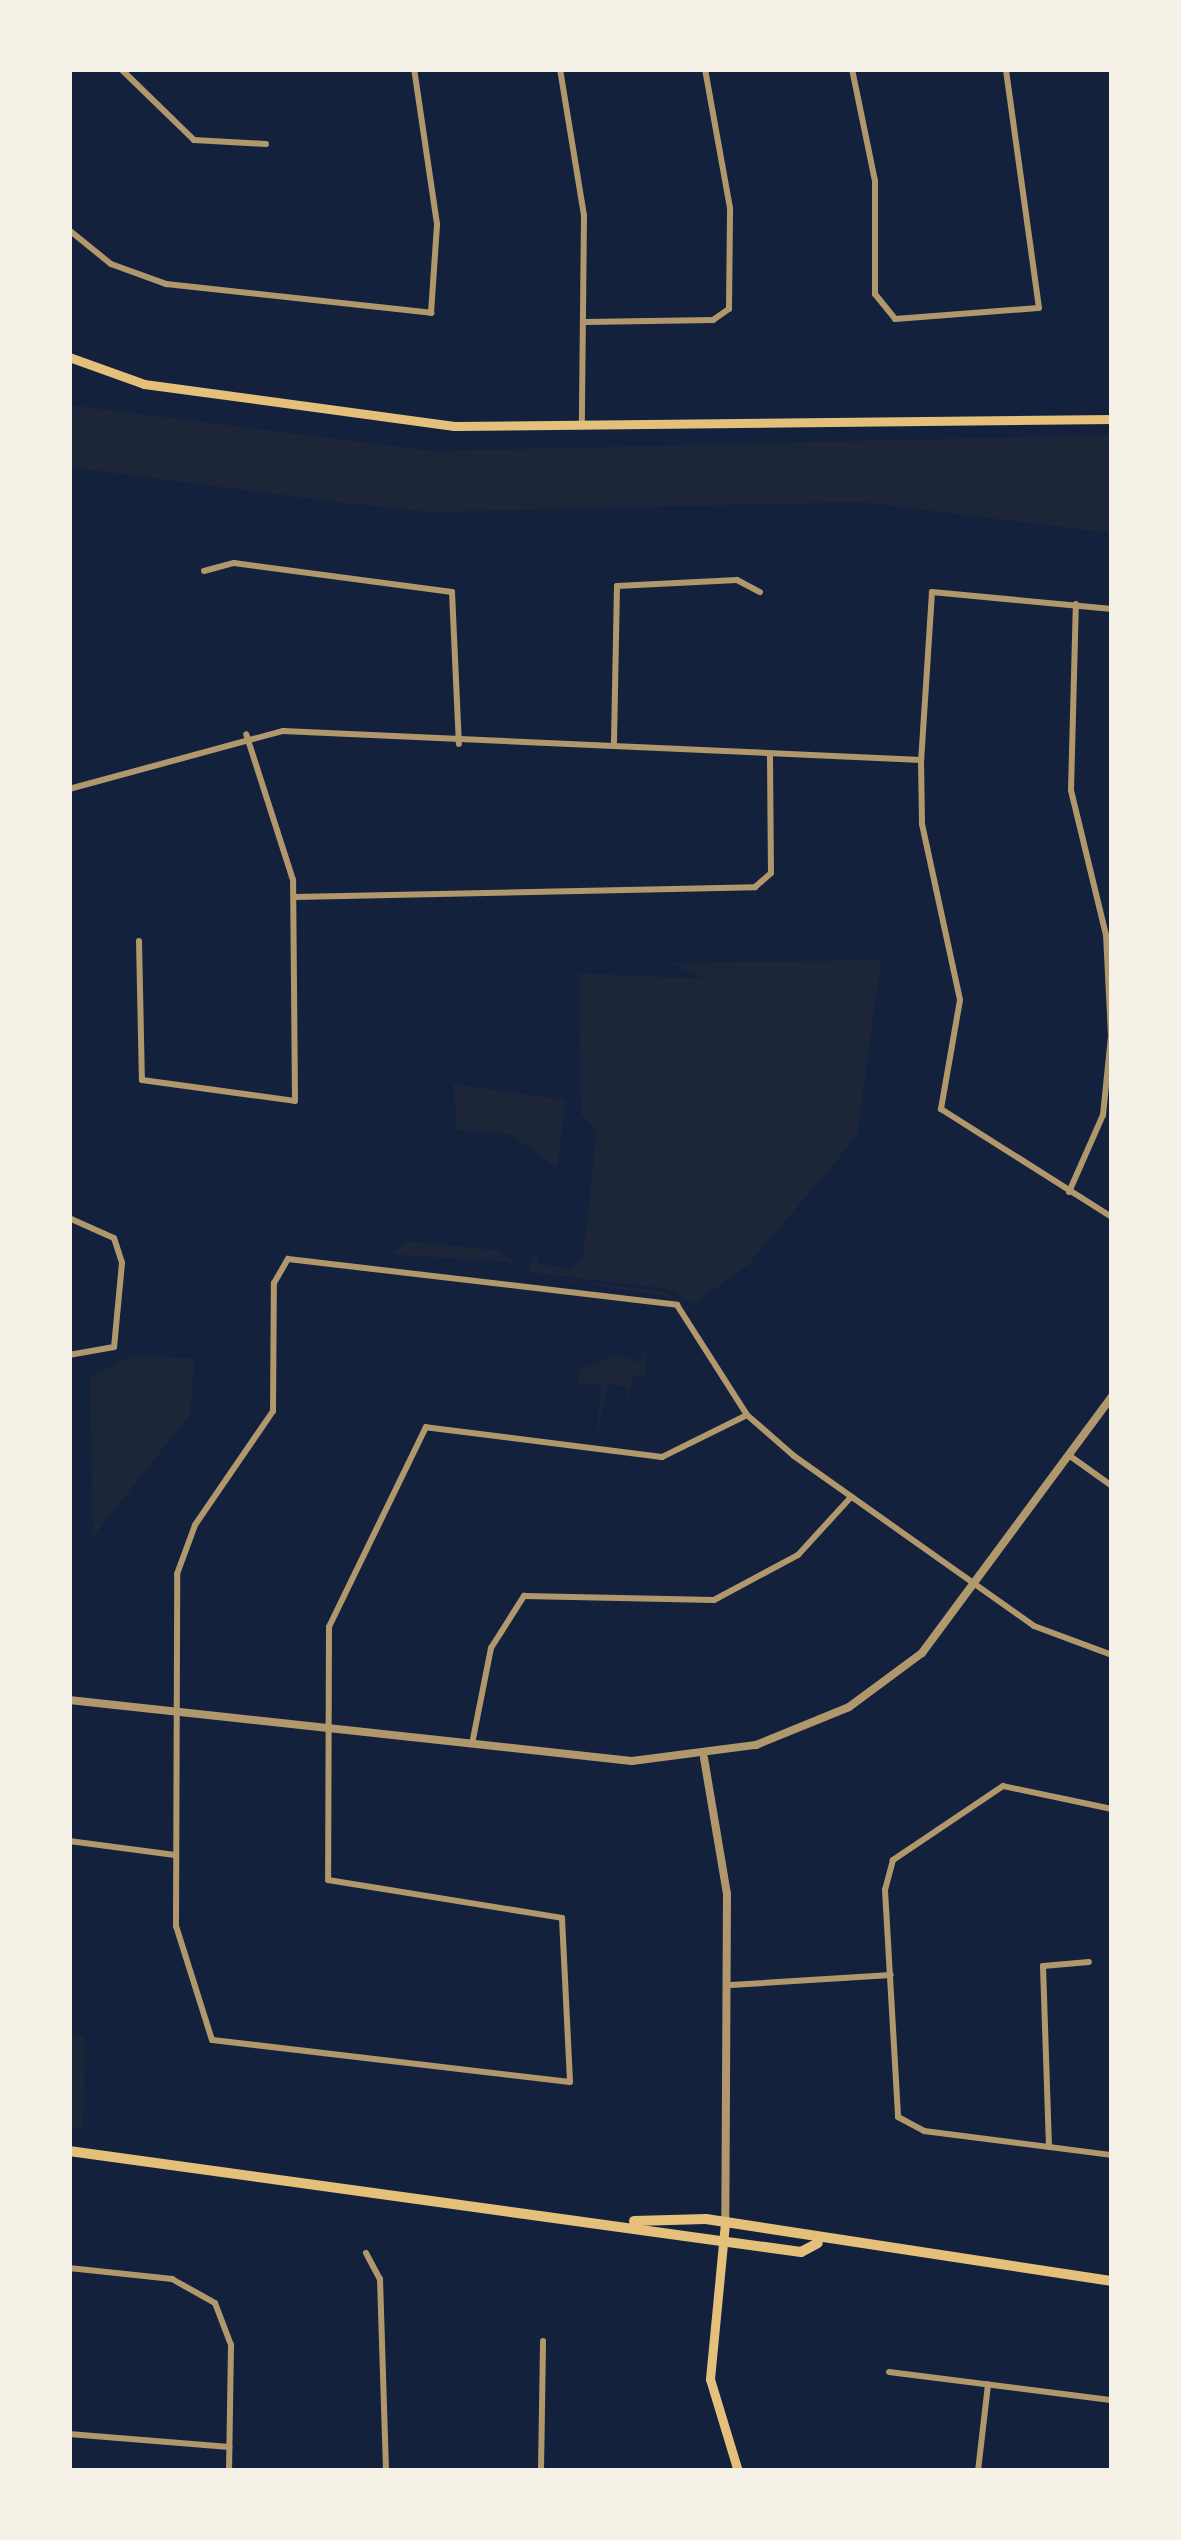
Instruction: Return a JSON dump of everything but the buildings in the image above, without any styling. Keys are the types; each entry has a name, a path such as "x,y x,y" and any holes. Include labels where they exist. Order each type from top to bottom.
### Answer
{"main road":[{"path":"69,357 217,395 434,424 1112,419"},
{"path":"69,2151 634,2221 722,2242 801,2252 818,2242"},
{"path":"634,2221 725,2222 818,2242 1112,2281"},
{"path":"725,2222 710,2379 738,2471"}],"street":[{"path":"121,69 194,140 266,143"},
{"path":"69,230 111,264 166,284 431,313 437,224 414,69"},
{"path":"560,69 584,216 582,426"},
{"path":"585,322 713,320 729,309 730,208 705,69"},
{"path":"852,69 875,181 875,293 896,319 1039,308 1006,69"},
{"path":"204,571 234,563 452,592 459,744"},
{"path":"614,742 617,586 737,580 760,592"},
{"path":"1112,609 932,592 921,760 922,824 960,1000 940,1109 1112,1217"},
{"path":"1069,1192 1103,1115 1111,1036 1106,935 1071,790 1076,604"},
{"path":"139,941 142,1079 285,1105 298,1094 295,897 246,734"},
{"path":"69,789 246,734 459,744 614,742 770,756 921,760"},
{"path":"295,897 755,887 771,873 770,756"},
{"path":"69,1219 119,1244 122,1315 109,1351 69,1355"},
{"path":"746,1415 662,1457 421,1431 390,1520 332,1614 326,1722 328,1880 562,1918 570,2082 212,2040 176,1925 173,1704 177,1574 195,1525 273,1411 274,1283 288,1259 664,1300 694,1322 746,1415 976,1588 1034,1626 1112,1655"},
{"path":"69,1700 173,1704 632,1761 704,1758 799,1731 868,1695 976,1588 1112,1396"},
{"path":"1070,1456 1112,1486"},
{"path":"472,1739 491,1648 524,1596 714,1600 798,1555 851,1497"},
{"path":"704,1758 730,1985 725,2222"},
{"path":"1112,1809 1011,1783 898,1856 885,1879 898,2117 924,2131 1112,2155"},
{"path":"69,1841 175,1855"},
{"path":"1049,2147 1043,1966 1090,1962"},
{"path":"730,1985 892,1975"},
{"path":"366,2253 380,2279 386,2471"},
{"path":"69,2268 206,2293 231,2345 230,2471"},
{"path":"542,2471 543,2341"},
{"path":"889,2372 1112,2400"},
{"path":"978,2471 988,2385"},
{"path":"69,2434 230,2447"}],"shaded area":[{"path":"69,405 433,451 1112,435 1112,533 860,502 432,512 344,503 69,467"},
{"path":"881,960 857,1136 748,1265 693,1304 668,1289 528,1272 535,1251 539,1264 571,1268 583,1257 597,1129 581,1116 579,973 704,979 671,963"},
{"path":"453,1084 566,1100 557,1168 510,1134 457,1130"},
{"path":"408,1241 495,1250 518,1263 388,1254"},
{"path":"530,1275 667,1292 704,1320 665,1296"},
{"path":"647,1334 645,1377 633,1376 628,1407 627,1387 608,1384 596,1441 601,1384 578,1384 580,1370 617,1354 642,1363"},
{"path":"132,1356 194,1358 190,1415 93,1537 90,1378"},
{"path":"69,2036 85,2037 83,2129 69,2127"}]}
